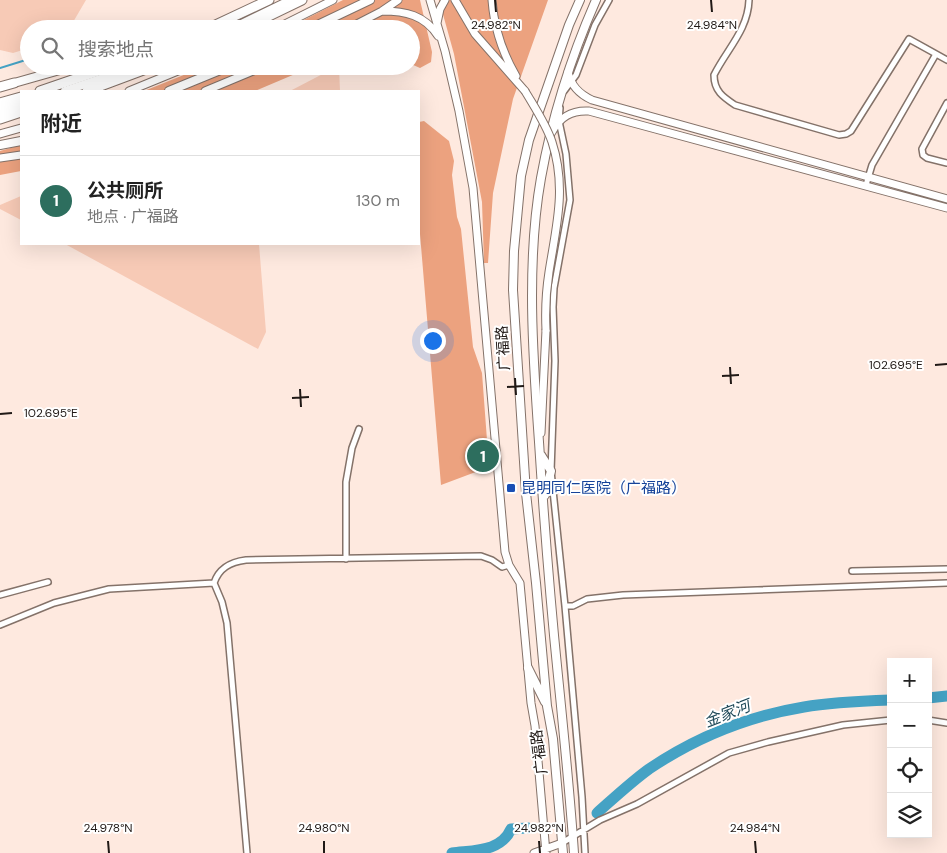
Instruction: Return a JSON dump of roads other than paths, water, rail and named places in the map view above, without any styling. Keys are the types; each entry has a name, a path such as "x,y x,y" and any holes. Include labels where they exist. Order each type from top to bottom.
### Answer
{"highway":[{"path":"226,20 269,0"},
{"path":"261,20 302,0"},
{"path":"43,90 87,75"},
{"path":"90,90 130,75"},
{"path":"0,87 14,83"},
{"path":"0,104 20,97"},
{"path":"0,119 20,112"}],"main road":[{"path":"250,20 291,0"},
{"path":"293,20 333,0"},
{"path":"328,20 370,0"},
{"path":"364,20 398,0"},
{"path":"430,0 459,111 473,188 504,544 509,565 520,583 547,852"},
{"path":"437,24 440,9 445,0"},
{"path":"455,0 475,34 525,91"},
{"path":"492,0 494,22 501,46 542,119 551,140 560,182 559,218 547,289 540,453 551,471 543,501"},
{"name":"广福路","path":"562,853 553,739 547,706 526,493 514,290 514,251 521,176 529,140 569,25 580,0"},
{"name":"广福路","path":"574,853 543,501 534,339 533,252 541,179 560,96 583,28 596,0"},
{"path":"382,11 413,14 433,28 443,44"},
{"path":"568,72 570,82 582,95 592,100 947,199"},
{"path":"14,83 42,75"},
{"path":"68,90 112,75"},
{"path":"131,90 168,75"},
{"path":"171,90 208,75"},
{"path":"207,90 243,75"},
{"path":"0,111 20,104"},
{"path":"550,137 559,122 566,115 573,112 589,111 947,208"},
{"path":"672,134 675,124"},
{"path":"0,134 20,128"},
{"path":"0,145 20,141"},
{"path":"0,158 20,155"},
{"path":"816,172 818,163"},
{"path":"528,668 547,706"},
{"path":"534,853 547,852 562,843"}],"street":[{"path":"585,853 565,606 551,471 555,361 553,308 554,288 570,200 566,154 559,122 560,96 576,75 595,25 609,0"},
{"path":"749,0 748,18 714,75 717,89 722,96 735,105 840,135 846,134 851,131 909,39 947,60"},
{"path":"866,185 872,165 936,54"},
{"path":"947,102 922,149 923,155 927,158 947,163"},
{"path":"346,559 346,482 352,448 359,429"},
{"path":"247,853 227,623 222,602 214,583 219,572 234,561 246,560 481,556 492,560 502,567 509,565"},
{"path":"852,571 947,569"},
{"path":"0,595 48,582"},
{"path":"0,624 54,603 109,589 214,583"},
{"path":"565,606 573,606 588,599 623,595 947,583"},
{"path":"562,843 600,820 637,804 729,753 843,725 887,720"},
{"path":"932,721 947,723"}],"waterway":[{"path":"0,68 20,62"},
{"name":"金家河","path":"932,698 947,696"},
{"name":"金家河","path":"597,813 649,769 704,738 743,722 804,707 887,700"},
{"name":"金家河","path":"452,853 486,849 501,842 511,829 528,828"}],"place":[{"name":"公共厕所","path":"483,456"},
{"name":"昆明同仁医院（广福路）","path":"511,488"}]}
